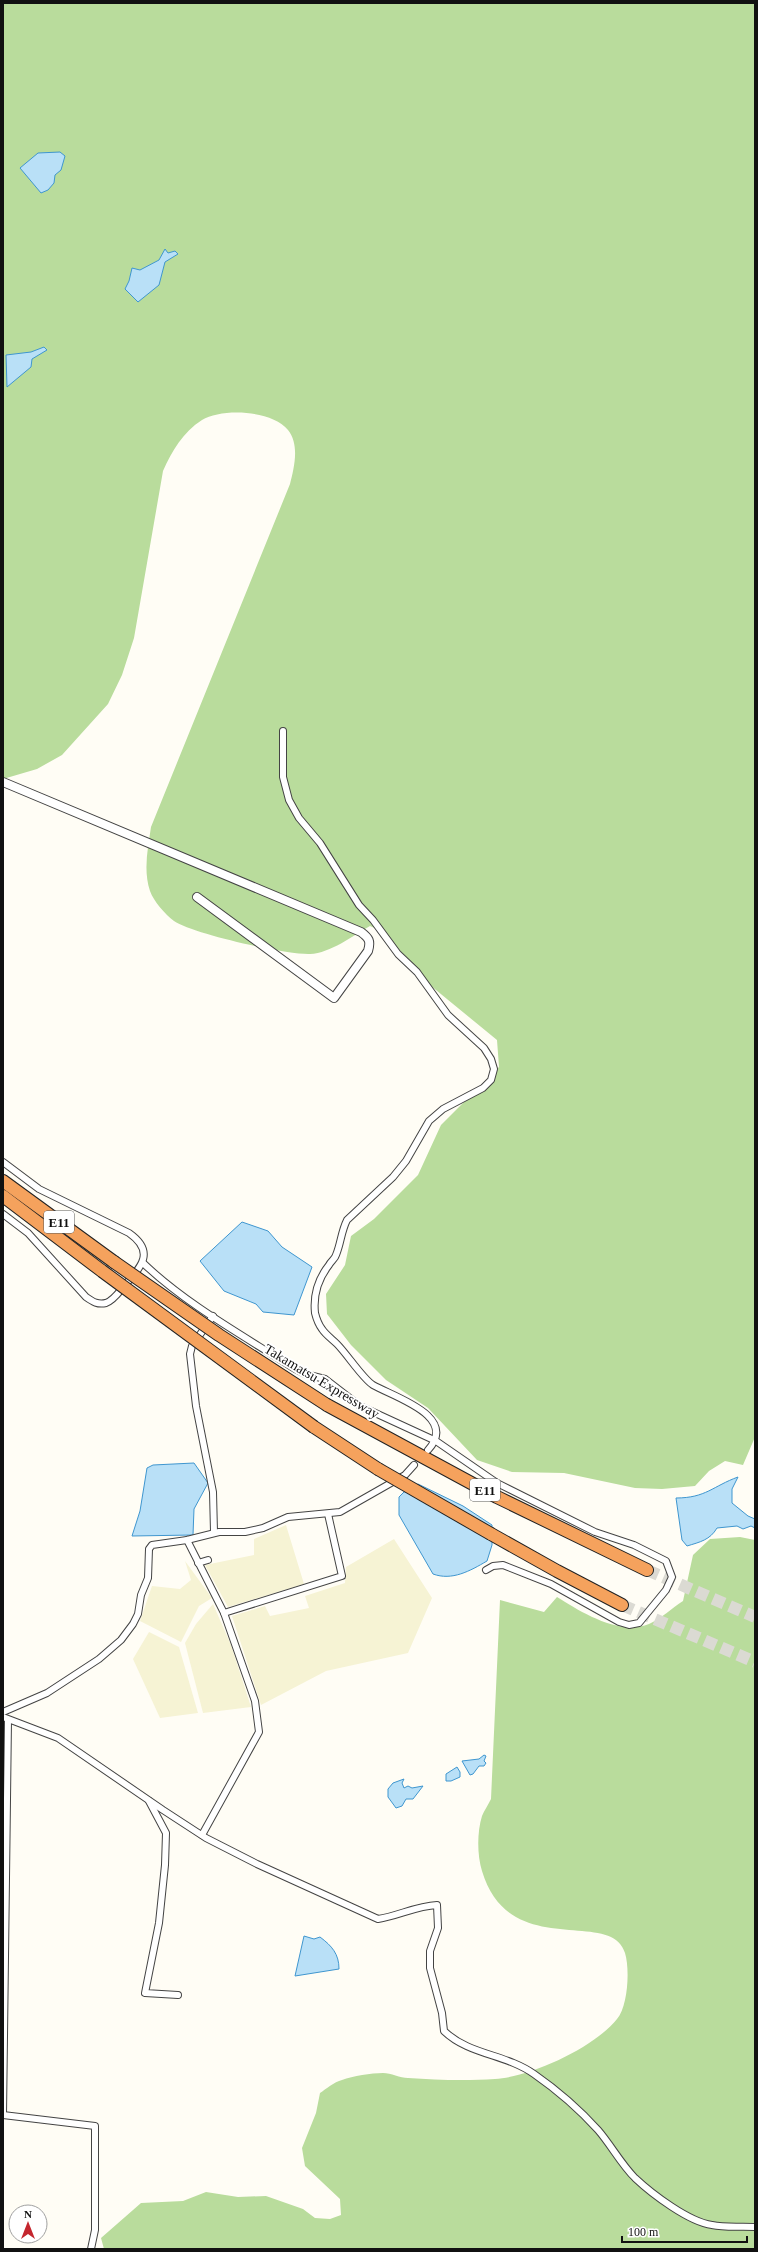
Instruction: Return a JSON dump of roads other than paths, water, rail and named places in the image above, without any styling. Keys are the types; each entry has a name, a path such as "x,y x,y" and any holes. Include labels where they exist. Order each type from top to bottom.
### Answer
{"highway":[{"name":"Takamatsu Expressway","path":"3,1181 114,1262 219,1335 327,1405 497,1497 646,1570"},
{"name":"E11","path":"3,1196 102,1272 314,1427 378,1469 557,1571 622,1605"}],"street":[{"path":"283,731 283,777 289,800 299,818 320,843 359,905 374,920 398,954 417,972 448,1014 484,1048 491,1059 494,1070 491,1080 483,1088 443,1109 428,1121 406,1161 394,1177 347,1220 343,1228 336,1256 318,1282 315,1299 315,1314 321,1329 372,1384 411,1402 424,1411 433,1423 438,1436 436,1442 428,1450"},
{"path":"3,782 361,932 368,937 370,944 368,951 334,998 197,897"},
{"path":"3,1162 39,1189 129,1233 139,1241 144,1251 143,1263 115,1297 107,1302 96,1304 86,1297 28,1233 3,1214"},
{"path":"143,1263 158,1278 213,1316 295,1369 305,1374 324,1379 360,1406 436,1442 462,1459 478,1472 497,1482 595,1532 634,1545 666,1561 672,1577 666,1590 640,1624 629,1625 619,1622 551,1584 503,1565 493,1566 486,1570"},
{"path":"213,1316 192,1346 190,1354 196,1406 213,1492 214,1532"},
{"path":"3,1712 48,1693 99,1659 116,1644 133,1624 138,1614 141,1596 148,1578 149,1549 152,1545 187,1540 214,1532 245,1532 263,1528 288,1517 309,1514 328,1514 351,1508 406,1475 414,1465"},
{"path":"224,1613 342,1576 328,1514"},
{"path":"187,1540 224,1613 255,1701 259,1732 202,1835"},
{"path":"198,1563 208,1560"},
{"path":"90,2249 95,2230 95,2126 3,2115 5,1719 58,1738 202,1835 256,1864 378,1919 391,1917 421,1906 437,1905 438,1928 430,1951 430,1968 442,2013 444,2031 455,2041 466,2047 519,2065 562,2096 598,2131 635,2178 679,2210 713,2226 755,2227"},
{"path":"147,1798 166,1833 165,1865 159,1923 145,1993 178,1995"}],"water":[{"path":"60,152 65,156 61,170 55,175 54,183 48,190 41,193 20,168 38,153"},
{"path":"165,249 168,253 175,251 178,254 165,262 159,285 138,302 125,289 129,281 132,268 140,270 159,260"},
{"path":"44,347 47,350 32,359 31,367 7,387 6,355 31,352"},
{"path":"242,1222 268,1231 282,1247 312,1267 294,1315 263,1312 256,1304 224,1291 200,1261"},
{"path":"194,1463 208,1483 194,1509 193,1535 132,1536 140,1511 147,1468 153,1465"},
{"path":"738,1477 732,1489 732,1503 748,1516 755,1519 755,1528 751,1526 743,1529 737,1526 717,1528 708,1538 687,1546 682,1540 676,1498 702,1494"},
{"path":"418,1484 463,1506 492,1525 492,1545 487,1561 454,1576 440,1576 433,1574 399,1515 399,1497 404,1492"},
{"path":"484,1755 486,1756 484,1761 486,1763 484,1766 479,1766 473,1774 470,1775 462,1761 479,1759"},
{"path":"457,1767 460,1772 460,1777 451,1781 446,1781 446,1774"},
{"path":"404,1779 402,1783 404,1788 408,1786 412,1788 423,1786 413,1799 406,1799 402,1806 396,1808 388,1797 388,1789 393,1783"},
{"path":"304,1936 314,1939 320,1937 328,1944 338,1959 339,1969 295,1976"}],"tunnel":[{"path":"647,1570 755,1617"},
{"path":"622,1605 755,1662"}]}
